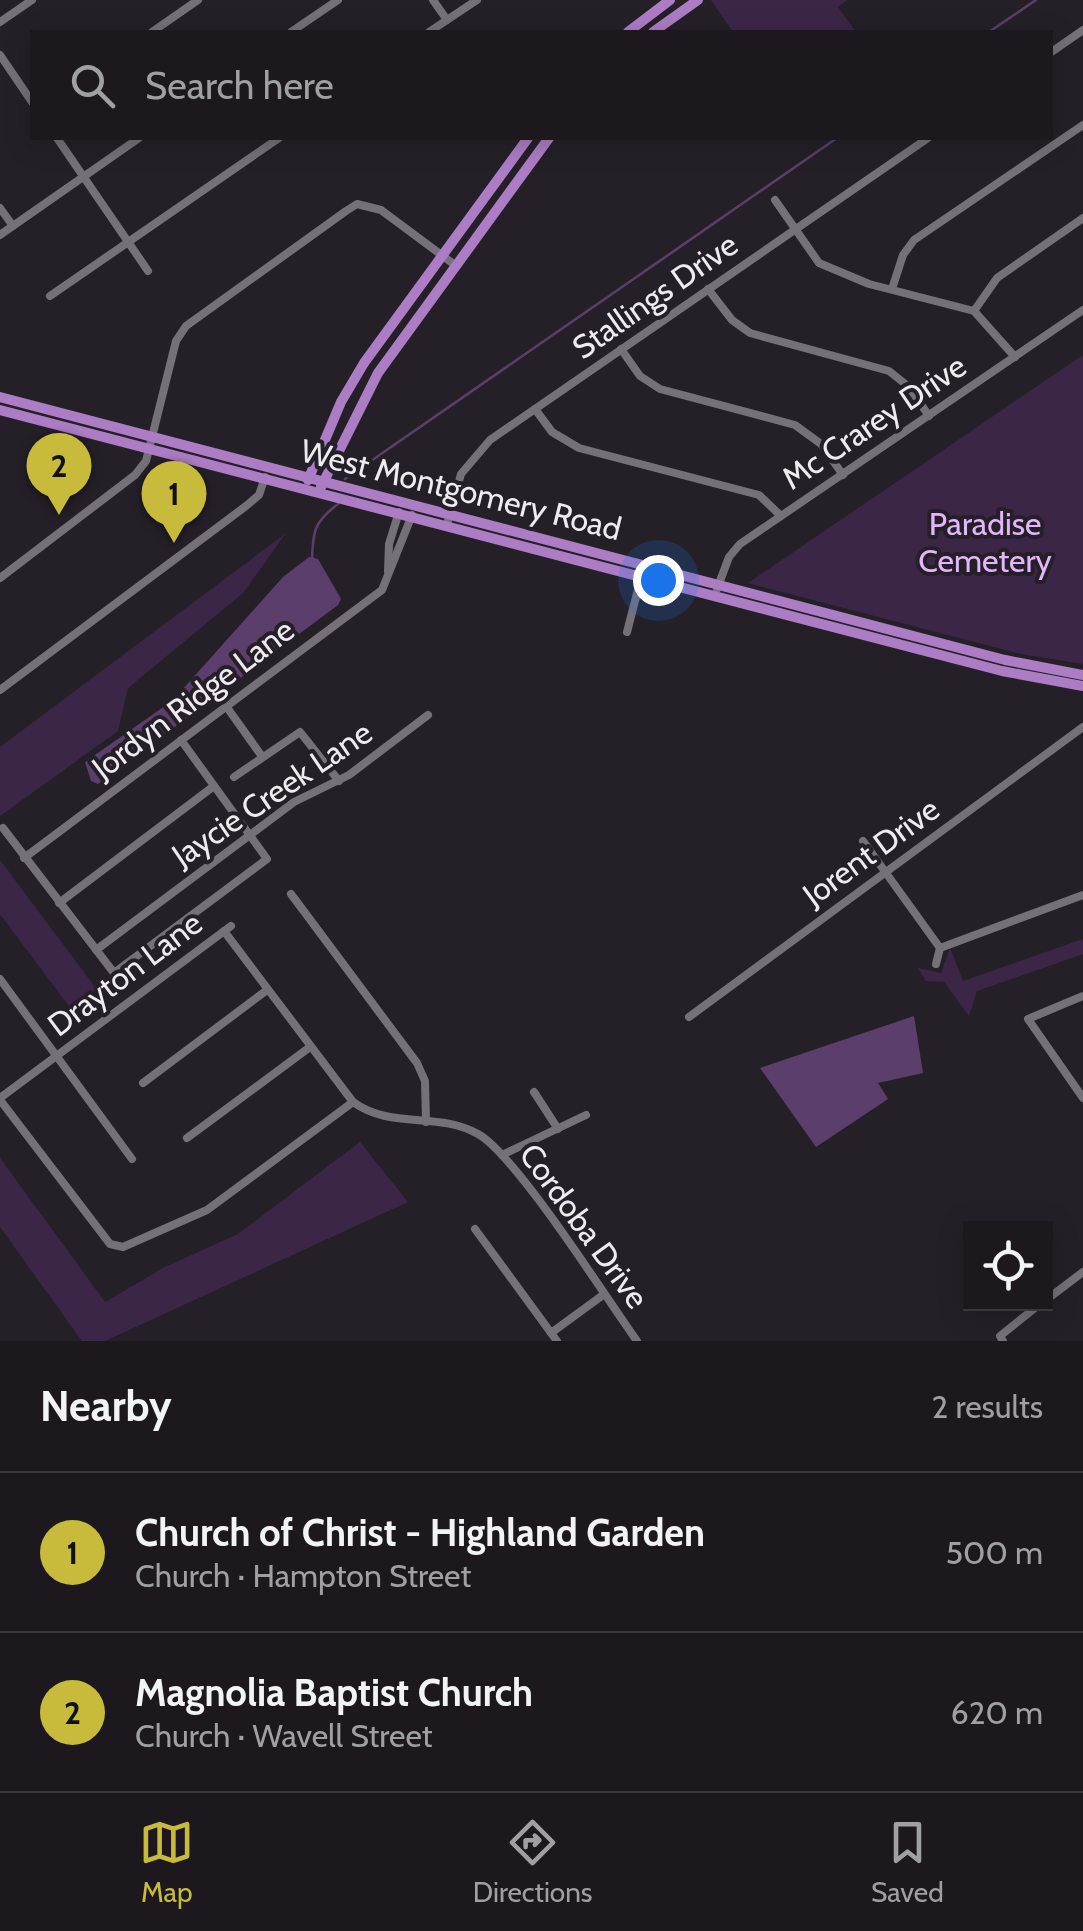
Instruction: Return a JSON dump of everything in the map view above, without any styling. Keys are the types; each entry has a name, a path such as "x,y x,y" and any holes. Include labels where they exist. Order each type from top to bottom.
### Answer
{"main road":[{"path":"657,30 698,0"},
{"path":"631,30 668,1"},
{"path":"307,482 341,402 364,364 526,140"},
{"path":"322,486 378,373 548,140"},
{"path":"506,167 520,177"},
{"path":"364,364 378,373"},
{"name":"West Montgomery Road","path":"1,402 717,588 1083,676"},
{"name":"West Montgomery Road","path":"152,443 265,477 307,482"},
{"name":"West Montgomery Road","path":"322,486 399,512 449,519 642,574 717,588 1002,671 1083,686"}],"street":[{"path":"0,22 32,0"},
{"path":"155,30 198,0"},
{"path":"294,30 338,0"},
{"path":"433,0 448,20"},
{"path":"433,30 477,0"},
{"path":"668,1 676,15"},
{"path":"1053,51 1083,30"},
{"path":"0,55 30,99"},
{"path":"892,290 902,255 914,240 1083,125"},
{"path":"59,140 148,271"},
{"path":"0,236 136,140"},
{"path":"50,296 277,140"},
{"name":"Stallings Drive","path":"449,519 461,474 490,440 925,140"},
{"path":"775,200 819,263 833,272 974,311 1015,357"},
{"path":"0,578 135,476 152,443 176,341 186,326 346,211 358,204 381,210 455,265"},
{"path":"0,208 13,226"},
{"path":"974,311 998,278 1083,218"},
{"path":"708,289 732,320 750,334 889,371 909,387 929,416"},
{"name":"Mc Crarey Drive","path":"717,588 740,544 1083,310"},
{"path":"621,349 640,376 660,389 795,425 821,444 843,475"},
{"path":"535,409 552,432 579,448 759,495 781,516"},
{"path":"0,690 232,517 259,495 265,477"},
{"path":"388,577 389,544 399,512"},
{"name":"Jordyn Ridge Lane","path":"24,858 382,590 412,515"},
{"path":"627,632 642,574"},
{"path":"226,706 262,755"},
{"name":"Jaycie Creek Lane","path":"96,950 303,795 340,781 428,715"},
{"name":"Jorent Drive","path":"689,1017 1083,727"},
{"path":"234,777 300,732 340,781"},
{"path":"2,828 114,973 267,858 181,740"},
{"path":"59,903 214,786"},
{"path":"863,840 940,948 936,964"},
{"path":"291,894 417,1063 425,1082 426,1122"},
{"path":"940,948 1083,895"},
{"name":"Drayton Lane","path":"0,1099 227,928 268,990"},
{"path":"0,979 132,1159"},
{"path":"0,1099 110,1244 123,1247 208,1210 353,1102 268,990 143,1083"},
{"path":"1083,996 1028,1019 1079,1085 1083,1098"},
{"path":"187,1138 310,1047"},
{"path":"534,1092 558,1129"},
{"name":"Cordoba Drive","path":"353,1102 383,1118 468,1129 502,1155 637,1341"},
{"path":"502,1155 586,1115"},
{"path":"475,1229 554,1337 603,1295"},
{"path":"1053,1294 1083,1272"},
{"path":"1002,1338 1033,1311"}],"green space":[{"path":"711,0 847,0 838,7 855,30 732,30"},
{"name":"Paradise Cemetery","path":"1083,355 1083,664 1021,654 748,583"},
{"path":"286,533 243,593 128,688 118,731 0,816 0,747"},
{"path":"0,860 107,1003 81,1022 0,914"},
{"path":"1083,939 1083,954 977,991 969,1016 944,982 926,981 918,968 941,973 950,948 963,981"},
{"path":"360,1142 408,1202 105,1341 82,1341 0,1227 0,1158 105,1302 165,1267 238,1234"}],"shaded area":[{"path":"309,557 318,559 341,599 338,605 98,784 91,781 85,762 172,701 283,577"},
{"path":"914,1016 923,1073 878,1083 888,1099 816,1147 760,1068"}],"waterway":[{"path":"992,30 1036,0"},
{"path":"345,479 834,140"},
{"path":"312,559 316,528 338,504"}],"place":[{"name":"Magnolia Baptist Church","path":"59,515"},
{"name":"Church of Christ - Highland Garden","path":"174,543"}]}
